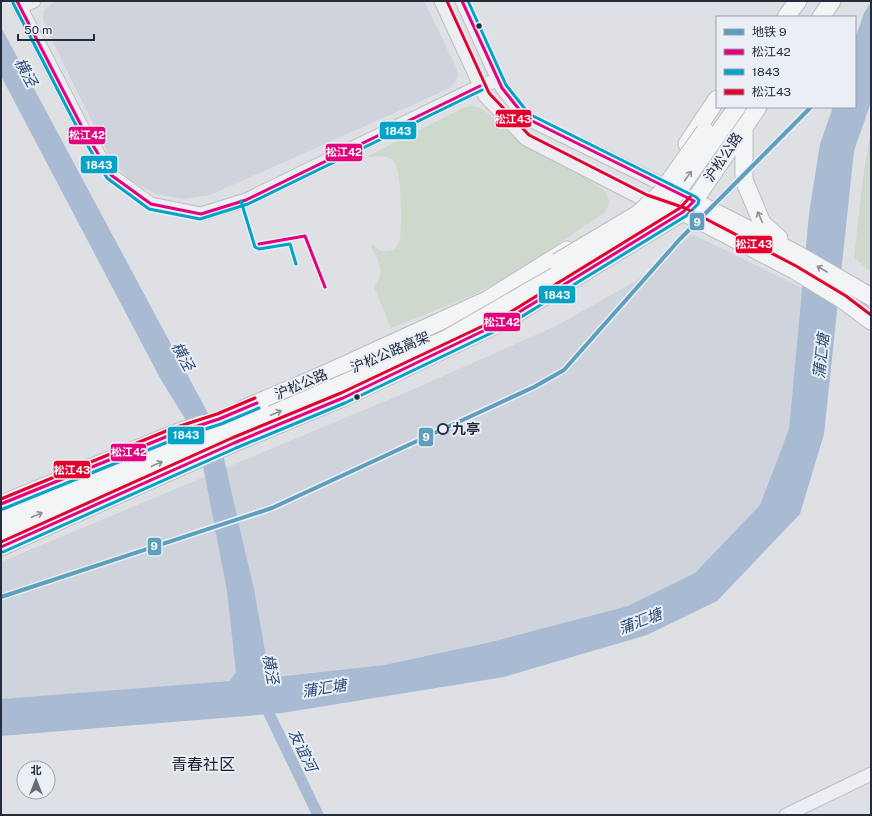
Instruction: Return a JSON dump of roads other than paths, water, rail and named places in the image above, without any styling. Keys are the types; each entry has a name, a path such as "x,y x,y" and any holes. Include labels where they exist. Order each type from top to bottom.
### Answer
{"main road":[{"path":"774,16 784,1"},
{"path":"787,16 798,1"},
{"path":"800,16 810,1"},
{"path":"822,16 832,1"},
{"name":"沪松公路","path":"1,504 173,434 219,419 325,374 487,300 578,244 645,200 659,183 716,100"},
{"name":"沪松公路高架","path":"1,516 446,328 638,214 661,193 722,108"},
{"name":"沪松公路高架","path":"1,530 446,339 622,238 657,216 672,199 735,108"},
{"name":"沪松公路","path":"1,547 234,443 343,398 506,320 688,206 757,108"},
{"path":"744,128 744,180 762,223 796,262 871,321"},
{"path":"659,183 688,206 796,262 848,283 871,297"},
{"path":"645,200 688,206"}],"street":[{"path":"34,1 18,4 83,129 111,175 151,204 200,214 246,200 480,86 498,80"},
{"path":"440,1 485,96 526,139 645,200"},
{"path":"462,1 502,88 526,118 659,183"},
{"path":"786,815 871,774"}],"water":[{"name":"蒲汇塘","path":"871,2 871,102 854,151 824,434 800,514 717,601 647,635 504,677 282,713 1,736 1,699 230,681 236,672 227,591 198,440 160,378 1,76 1,27 218,432 254,589 268,668 274,677 384,665 491,642 628,606 695,573 760,505 789,429 809,214 820,144 833,108 856,108 856,36 864,13"}],"waterway":[{"name":"友谊河","path":"263,701 318,815"}],"metro line":[{"name":"9","path":"1,597 272,508 534,387 564,370 680,239 810,108"}],"place":[{"name":"九亭","path":"443,429"}],"district":[{"name":"青春社区","path":"203,764"}],"water label":[{"name":"横泾","path":"26,72"},
{"name":"横泾","path":"183,356"},
{"name":"横泾","path":"271,669"}]}
